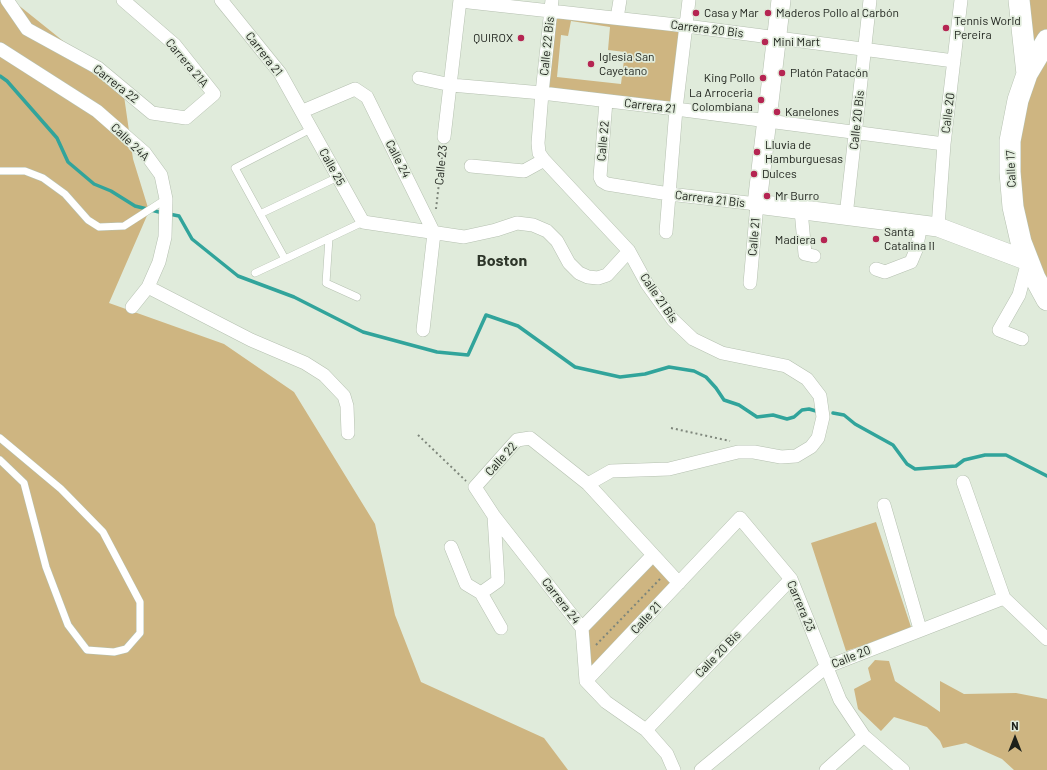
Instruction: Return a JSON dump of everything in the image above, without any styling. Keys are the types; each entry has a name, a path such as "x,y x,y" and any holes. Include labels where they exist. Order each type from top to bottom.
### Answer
{"main road":[{"name":"Calle 21","path":"756,204 781,0"},
{"path":"1020,0 1027,74"},
{"name":"Calle 17","path":"1047,40 1027,74 1018,100 1010,140 1010,172 1013,207 1021,242 1028,261 1047,300"},
{"name":"Carrera 21 Bis","path":"756,204 929,226 1028,261"}],"street":[{"name":"Carrera 22","path":"7,0 27,29 98,68 152,113 186,118 214,94"},
{"name":"Carrera 21A","path":"123,0 175,45 214,94"},
{"name":"Carrera 21","path":"221,0 280,72 303,111"},
{"name":"Carrera 20 Bis","path":"460,0 552,5 617,18 954,61"},
{"name":"Calle 23","path":"444,137 460,0"},
{"path":"617,18 620,0"},
{"path":"666,232 676,109 689,0"},
{"name":"Calle 20 Bis","path":"846,216 870,0"},
{"name":"Calle 20","path":"876,269 885,272 911,262 929,226 944,144 961,0"},
{"name":"Calle 22 Bis","path":"544,160 539,153 538,143 552,5"},
{"name":"Calle 24A","path":"0,49 97,111 145,153 161,175 166,199 165,237 159,262 148,287 132,307"},
{"name":"Carrera 21","path":"419,78 451,85 542,93 676,109 766,122 944,144"},
{"name":"Calle 24","path":"303,111 355,89 367,97 434,233"},
{"name":"Calle 22","path":"602,181 600,177 606,101"},
{"name":"Calle 25","path":"303,111 311,129 363,222"},
{"path":"471,166 524,171 544,160"},
{"name":"Calle 21 Bis","path":"544,160 629,251 647,284 679,327 702,345 722,353 770,361 794,369 812,384 820,396 823,417 818,438 811,447 796,456 781,457 754,452 738,452 669,469 611,471 588,484"},
{"name":"Carrera 21 Bis","path":"602,181 607,184 669,194 756,204"},
{"name":"Calle 21","path":"750,283 756,204"},
{"path":"801,210 805,254 814,256"},
{"path":"363,222 464,237 496,230 517,223 533,225 547,231 557,241 569,263 579,274 588,277 598,278 607,275 629,251"},
{"path":"423,330 434,233"},
{"path":"1022,339 999,330 1019,295 1028,261"},
{"path":"148,287 251,340 305,363 324,376 344,396 347,406 348,433"},
{"name":"Calle 22","path":"475,487 517,440 530,438 588,484"},
{"path":"963,482 1004,598 1047,639"},
{"path":"588,484 652,556 679,583"},
{"name":"Carrera 24","path":"475,487 494,516 582,628 586,681"},
{"path":"884,504 920,630"},
{"path":"481,593 498,580 494,516"},
{"name":"Carrera 23","path":"679,583 740,518 791,579 840,700 864,736 903,770"},
{"path":"451,547 466,584 481,593 501,628"},
{"path":"582,628 652,556"},
{"name":"Calle 20 Bis","path":"646,730 791,579"},
{"name":"Calle 21","path":"586,681 679,583"},
{"name":"Calle 20","path":"701,770 826,667 1004,598"},
{"path":"586,681 606,702 646,730 667,754 674,770"},
{"path":"826,770 864,736"}],"lane":[{"path":"285,258 235,168 311,129"},
{"path":"0,170 25,171 43,178 65,194 88,220 99,227 124,226 166,199"},
{"path":"260,214 338,177"},
{"path":"255,273 363,222"},
{"path":"329,238 326,283 357,297"},
{"path":"0,438 61,489 103,532 140,602 140,633 126,648 114,652 87,650 68,625 46,567 24,483 0,460"}],"path":[{"name":"Calle 23","path":"434,233 444,137"},
{"path":"671,428 731,441"},
{"path":"418,435 464,480 475,487"},
{"path":"584,657 668,571"}],"shaded area":[{"path":"0,0 12,0 123,89 133,159 149,211 109,303 224,344 294,392 375,524 395,615 421,682 544,738 568,770 0,770"},
{"path":"1019,0 1047,0 1047,287 1013,207"},
{"path":"551,11 686,26 676,109 542,93","holes":["571,21 610,27 608,50 625,52 621,84 557,77 561,35 568,36"]},
{"path":"876,522 912,630 846,651 811,543"},
{"path":"652,556 679,583 586,681 582,628"},
{"path":"875,660 889,661 895,681 940,712 940,681 964,694 1016,693 1047,699 1047,770 1014,770 1002,759 966,743 943,748 940,741 927,727 894,717 881,731 858,709 854,689 871,680 868,668"}],"waterway":[{"path":"0,76 7,81 57,138 68,162 94,184 111,191 135,206 163,213"},
{"path":"169,214 179,216 192,239 238,276 294,297 363,332 437,352 468,355 486,315 518,326 575,367 620,377 645,374 669,367 694,371 706,377 724,400 739,405 757,417 773,415 787,419 794,417 802,410 809,409 816,411"},
{"path":"833,413 844,415 855,424 893,445 907,464 915,469 956,466 964,460 985,455 1006,455 1047,476"}],"place":[{"name":"Casa y Mar","path":"696,13"},
{"name":"Maderos Pollo al Carbón","path":"768,13"},
{"name":"Tennis World Pereira","path":"946,28"},
{"name":"QUIROX","path":"521,38"},
{"name":"Mini Mart","path":"765,42"},
{"name":"Iglesia San Cayetano","path":"591,64"},
{"name":"Platón Patacón","path":"782,73"},
{"name":"King Pollo","path":"763,78"},
{"name":"La Arroceria Colombiana","path":"761,100"},
{"name":"Kanelones","path":"777,112"},
{"name":"Lluvia de Hamburguesas","path":"757,152"},
{"name":"Dulces","path":"754,174"},
{"name":"Mr Burro","path":"767,196"},
{"name":"Santa Catalina II","path":"876,239"},
{"name":"Madiera","path":"824,240"}],"district":[{"name":"Boston","path":"502,261"}]}
